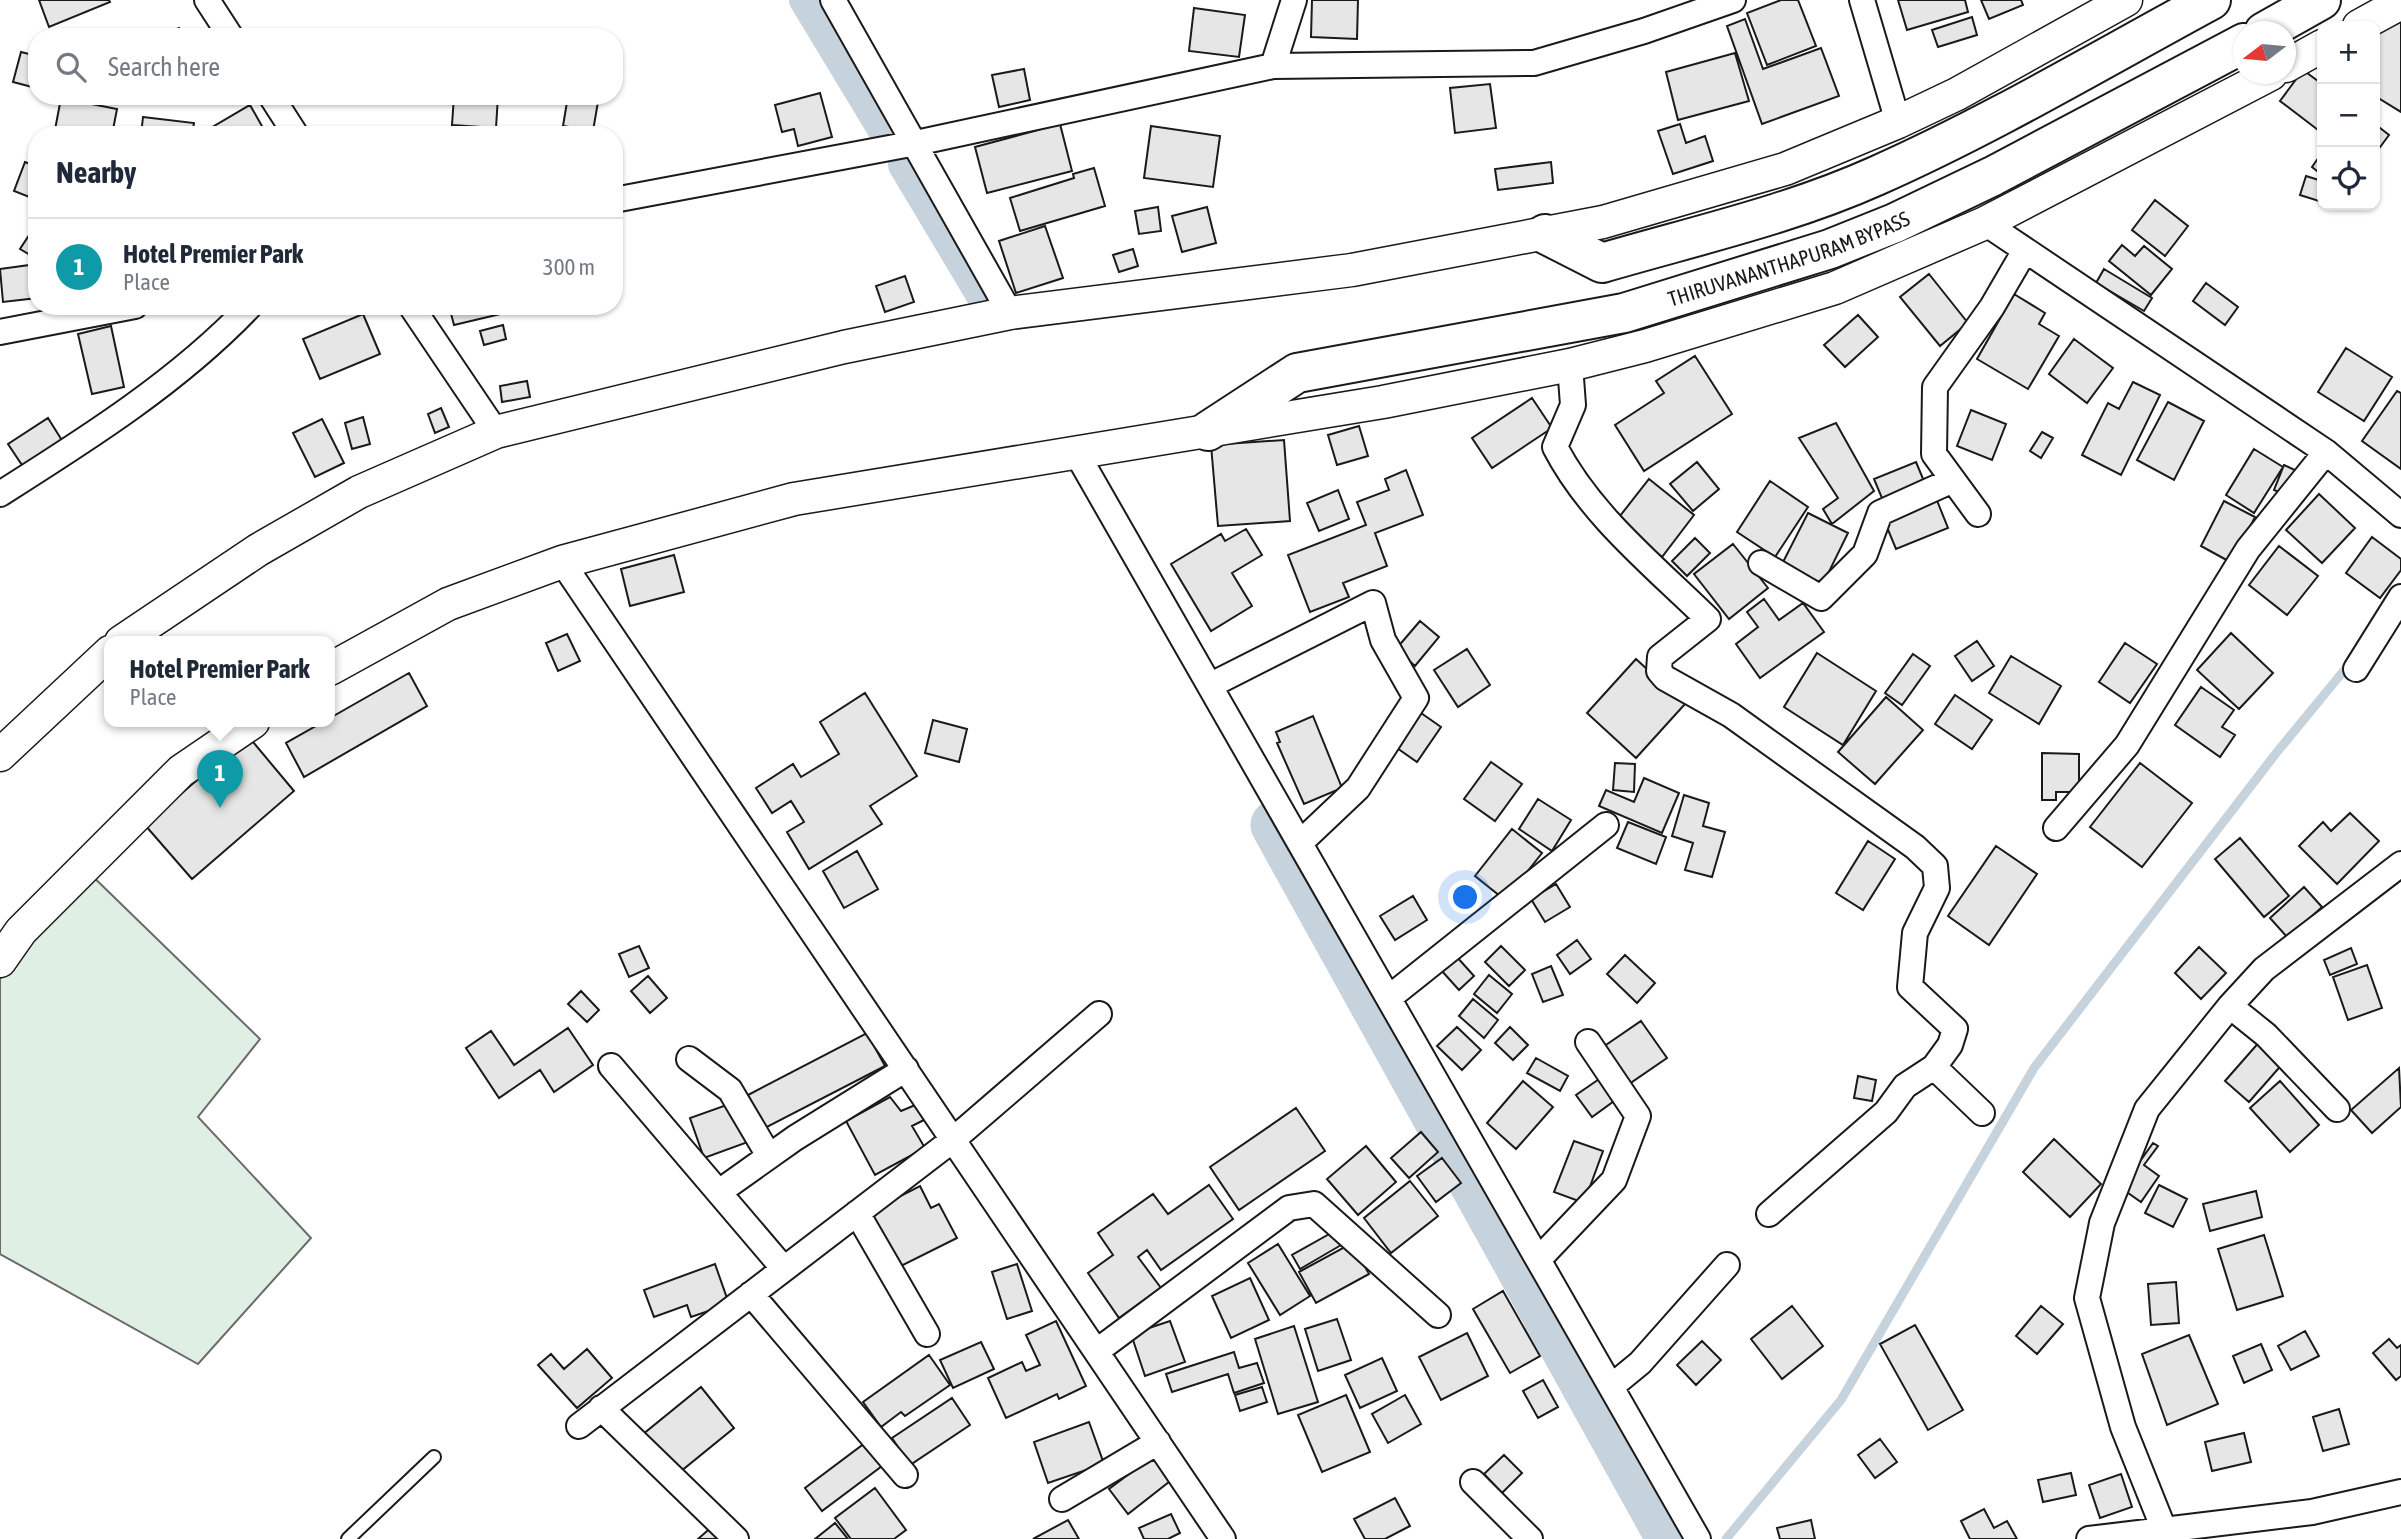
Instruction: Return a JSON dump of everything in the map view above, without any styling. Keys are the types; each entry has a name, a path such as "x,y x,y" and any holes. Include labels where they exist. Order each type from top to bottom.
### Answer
{"highway":[{"path":"1545,234 1602,263 1807,203 1876,176 1968,131 2211,0"},
{"path":"2284,21 2321,0"},
{"name":"THIRUVANANTHAPURAM BYPASS","path":"1208,431 1297,373 1624,313 1830,249 1895,223 1993,176 2233,49"}],"street":[{"path":"206,0 225,28"},
{"path":"1273,66 1294,0"},
{"path":"623,198 916,143 1273,66 1534,63 1644,31 1732,0"},
{"path":"1862,0 1899,122"},
{"path":"130,636 258,550 359,492 496,432 844,347 1010,313 1352,270 1603,222 1785,169 1899,122 1957,94 2126,0"},
{"path":"2368,21 2401,3"},
{"path":"843,5 1010,313"},
{"path":"2296,60 2317,49"},
{"path":"335,666 448,604 562,562 794,499 1383,402 1570,365 1645,346 1835,288 1985,223 2252,84"},
{"path":"277,105 290,126"},
{"path":"1985,223 2024,252 2111,306 2326,452 2401,515"},
{"path":"1978,514 1934,454 1935,387 1992,307 2024,252"},
{"path":"0,332 88,315"},
{"path":"0,494 136,401 220,337 241,315"},
{"path":"417,315 496,432"},
{"path":"1570,365 1573,405 1555,447 1570,475 1605,517 1708,619 1660,657 1659,671 1665,678 1731,715 1915,847 1935,866 1937,888 1915,933 1910,987 1955,1029 1950,1045 1934,1067 1905,1086 1886,1112 1769,1214"},
{"path":"2056,828 2127,745 2248,549 2326,452"},
{"path":"1077,454 1212,685 1698,1539"},
{"path":"1760,563 1821,598 1865,554 1880,513 1953,480"},
{"path":"562,562 1223,1539"},
{"path":"2356,668 2401,597"},
{"path":"1212,685 1373,603 1383,640 1416,698 1358,788 1301,842"},
{"path":"0,755 104,658"},
{"path":"0,961 21,932 181,771 246,727"},
{"path":"1390,997 1606,825"},
{"path":"2165,1532 2123,1427 2087,1298 2102,1223 2147,1109 2230,1006 2264,969 2397,876"},
{"path":"2230,1006 2266,1035 2337,1109"},
{"path":"579,1426 954,1139 1099,1014"},
{"path":"1539,1259 1614,1180 1639,1116 1588,1042"},
{"path":"689,1059 730,1090 769,1156"},
{"path":"611,1066 784,1269"},
{"path":"1934,1067 1982,1113"},
{"path":"719,1192 769,1156 906,1069"},
{"path":"1097,1351 1289,1208 1314,1204 1438,1315"},
{"path":"857,1213 927,1334"},
{"path":"1612,1386 1640,1363 1727,1265"},
{"path":"751,1293 905,1475"},
{"path":"601,1408 736,1539"},
{"path":"1062,1499 1158,1442"},
{"path":"1473,1482 1530,1539"},
{"path":"2089,1539 2165,1532 2312,1512 2401,1492"}],"lane":[{"path":"348,1539 434,1457"}],"green space":[{"path":"81,865 260,1039 198,1117 311,1238 198,1364 0,1254 0,979"}],"building":[{"path":"39,0 109,0 110,2 49,27"},
{"path":"1312,0 1358,0 1357,39 1311,37"},
{"path":"1781,0 1798,0 1816,46 1767,65 1747,13"},
{"path":"1898,0 1965,0 1968,12 1907,30"},
{"path":"1981,0 2021,0 2023,5 1989,19"},
{"path":"1194,8 1245,15 1239,57 1189,51"},
{"path":"2401,14 2401,112 2380,99 2380,29"},
{"path":"1972,17 1977,35 1938,47 1932,30"},
{"path":"1745,19 1763,69 1821,48 1839,96 1762,124 1727,26"},
{"path":"21,52 28,54 28,86 13,82"},
{"path":"1735,53 1749,101 1678,120 1666,72"},
{"path":"1024,69 1030,100 999,107 992,75"},
{"path":"2303,70 2317,80 2317,129 2280,101 2293,84 2296,84"},
{"path":"1490,84 1496,128 1455,133 1450,88"},
{"path":"820,93 832,137 798,146 794,129 782,132 775,105"},
{"path":"60,105 97,105 117,109 114,126 56,126"},
{"path":"250,105 262,126 214,126"},
{"path":"453,105 497,105 496,126 452,125"},
{"path":"566,105 597,105 594,126 563,126"},
{"path":"143,117 194,123 194,126 142,126"},
{"path":"1060,124 1072,171 987,193 975,147"},
{"path":"1680,124 1686,143 1705,136 1713,161 1673,174 1658,131"},
{"path":"1151,126 1220,136 1213,187 1144,178"},
{"path":"2380,128 2389,135 2380,147"},
{"path":"25,162 28,163 28,196 14,191"},
{"path":"1551,162 1553,183 1498,190 1495,169"},
{"path":"1094,168 1105,206 1020,231 1010,198 1074,178 1073,174"},
{"path":"2306,176 2317,179 2317,200 2300,195"},
{"path":"2155,200 2188,226 2165,256 2132,230"},
{"path":"1158,207 1161,231 1139,234 1135,211"},
{"path":"1207,207 1216,243 1182,252 1172,216"},
{"path":"1045,226 1063,278 1016,293 999,241"},
{"path":"28,237 28,254 20,249"},
{"path":"2122,245 2135,256 2144,246 2172,269 2151,295 2109,261"},
{"path":"1133,249 1138,266 1119,272 1113,255"},
{"path":"28,265 28,299 3,302 0,269"},
{"path":"2104,269 2152,298 2144,311 2096,283"},
{"path":"1929,274 1968,323 1940,346 1900,297"},
{"path":"905,276 914,302 885,312 876,286"},
{"path":"2206,283 2238,307 2225,325 2193,301"},
{"path":"2014,294 2045,313 2039,324 2059,336 2028,389 1977,359"},
{"path":"363,315 380,354 320,379 303,339"},
{"path":"451,315 496,315 454,325"},
{"path":"1858,315 1878,337 1845,367 1824,345"},
{"path":"503,325 506,339 484,345 480,331"},
{"path":"111,326 124,387 92,394 78,334"},
{"path":"2074,339 2113,368 2087,403 2049,374"},
{"path":"2346,348 2392,377 2364,421 2318,392"},
{"path":"1695,356 1732,414 1644,471 1615,425 1664,393 1656,381"},
{"path":"527,381 530,397 502,402 500,386"},
{"path":"2133,382 2160,395 2121,475 2082,455 2108,403 2119,409"},
{"path":"2397,391 2401,393 2401,469 2362,441"},
{"path":"1532,398 1552,428 1492,468 1472,438"},
{"path":"2168,402 2204,421 2174,480 2137,460"},
{"path":"441,408 449,427 435,433 428,414"},
{"path":"1971,410 2006,424 1992,460 1957,446"},
{"path":"363,417 370,444 352,449 345,423"},
{"path":"48,418 63,442 24,468 8,444"},
{"path":"322,419 344,463 315,477 293,433"},
{"path":"1836,423 1874,491 1832,524 1823,509 1838,498 1799,438"},
{"path":"1359,426 1368,456 1337,465 1328,435"},
{"path":"2042,432 2053,438 2041,458 2030,451"},
{"path":"1284,440 1290,521 1218,526 1211,445"},
{"path":"2254,449 2283,467 2254,513 2226,495"},
{"path":"1697,462 1719,489 1693,511 1670,484"},
{"path":"1916,462 1926,486 1884,503 1874,479"},
{"path":"2284,465 2299,472 2288,496 2274,490"},
{"path":"1406,470 1423,515 1375,533 1387,566 1343,583 1349,597 1310,612 1288,555 1366,525 1357,502 1389,490 1385,479"},
{"path":"1649,479 1694,515 1662,557 1616,521"},
{"path":"1770,481 1808,507 1775,557 1737,532"},
{"path":"1338,490 1349,519 1319,531 1307,503"},
{"path":"2319,494 2355,528 2322,563 2286,530"},
{"path":"1936,498 1948,528 1896,549 1884,520"},
{"path":"2224,501 2255,517 2232,563 2201,546"},
{"path":"1808,513 1848,533 1822,586 1781,566"},
{"path":"1246,529 1262,555 1232,573 1252,606 1211,631 1171,564 1221,534 1225,541"},
{"path":"2372,537 2401,559 2401,570 2380,598 2346,573"},
{"path":"1695,538 1710,553 1687,576 1672,561"},
{"path":"1733,544 1768,588 1729,619 1694,574"},
{"path":"2279,546 2318,576 2287,615 2249,585"},
{"path":"674,555 684,592 630,606 621,569"},
{"path":"1764,599 1779,620 1803,603 1824,632 1760,678 1736,644 1758,627 1747,612"},
{"path":"1420,621 1439,637 1415,666 1396,649"},
{"path":"2231,633 2273,673 2239,709 2197,670"},
{"path":"567,634 580,661 558,671 546,643"},
{"path":"1977,641 1994,666 1972,681 1955,656"},
{"path":"2125,643 2157,664 2130,703 2099,682"},
{"path":"1467,649 1490,685 1458,707 1434,670"},
{"path":"1817,653 1876,691 1843,745 1784,707"},
{"path":"1913,654 1930,666 1902,705 1885,693"},
{"path":"2011,656 2061,686 2039,724 1989,693"},
{"path":"1636,659 1685,704 1636,758 1587,713"},
{"path":"409,673 427,706 304,777 286,743 314,727 335,727 335,715"},
{"path":"2201,687 2234,710 2222,727 2235,735 2220,757 2175,725"},
{"path":"865,693 917,776 870,806 882,824 809,869 787,832 804,822 791,801 772,813 756,788 793,764 801,777 839,754 820,722"},
{"path":"1955,695 1992,720 1972,749 1935,724"},
{"path":"1886,697 1923,730 1875,784 1838,752"},
{"path":"1421,713 1441,727 1417,762 1397,748"},
{"path":"1313,716 1342,788 1304,804 1277,743 1280,742 1276,732"},
{"path":"933,720 967,729 959,762 925,753"},
{"path":"248,736 294,791 192,879 145,825"},
{"path":"2042,753 2079,754 2079,792 2056,792 2056,800 2042,800"},
{"path":"1491,762 1522,784 1495,821 1464,799"},
{"path":"1615,763 1635,764 1634,792 1613,790"},
{"path":"2140,763 2192,803 2142,867 2090,827"},
{"path":"1644,778 1679,793 1662,833 1599,806 1606,790 1634,802"},
{"path":"1684,795 1709,803 1703,826 1725,832 1712,877 1685,870 1693,843 1672,836"},
{"path":"1538,799 1571,820 1552,851 1519,829"},
{"path":"2350,813 2379,841 2337,884 2299,846 2323,822 2331,831"},
{"path":"1628,822 1666,837 1656,864 1617,848"},
{"path":"1512,829 1542,853 1505,900 1475,876"},
{"path":"2240,838 2289,896 2264,917 2215,859"},
{"path":"1868,841 1895,859 1863,910 1836,893"},
{"path":"1996,846 2037,874 1989,945 1948,916"},
{"path":"857,851 878,889 844,908 823,871"},
{"path":"1556,884 1570,907 1545,922 1531,899"},
{"path":"2304,887 2322,907 2288,938 2270,918"},
{"path":"1413,896 1427,920 1395,940 1380,916"},
{"path":"1577,940 1591,959 1570,974 1557,955"},
{"path":"639,946 649,968 629,977 619,954"},
{"path":"1501,946 1525,970 1509,986 1485,962"},
{"path":"2199,947 2226,973 2201,999 2175,973"},
{"path":"2351,948 2357,964 2330,975 2324,960"},
{"path":"1625,955 1655,983 1637,1003 1607,974"},
{"path":"1456,956 1474,976 1459,990 1441,970"},
{"path":"2367,965 2382,1008 2348,1020 2333,977"},
{"path":"1551,966 1563,995 1543,1002 1532,974"},
{"path":"1489,975 1512,994 1497,1013 1474,994"},
{"path":"648,976 667,998 650,1013 631,991"},
{"path":"581,991 599,1010 587,1022 568,1004"},
{"path":"1473,999 1498,1020 1484,1038 1459,1016"},
{"path":"1641,1021 1667,1058 1629,1084 1603,1047"},
{"path":"1457,1027 1481,1050 1462,1070 1437,1046"},
{"path":"1510,1027 1528,1045 1513,1060 1495,1043"},
{"path":"568,1028 593,1065 554,1092 540,1070 499,1098 466,1048 491,1031 514,1065"},
{"path":"867,1033 885,1066 765,1128 748,1095"},
{"path":"2261,1040 2285,1061 2249,1102 2225,1081"},
{"path":"1536,1058 1568,1076 1560,1091 1527,1073"},
{"path":"2399,1068 2401,1107 2372,1133 2351,1110"},
{"path":"1605,1075 1621,1096 1592,1117 1576,1095"},
{"path":"1858,1076 1876,1080 1872,1101 1854,1098"},
{"path":"1523,1081 1553,1107 1516,1149 1487,1123"},
{"path":"2280,1081 2319,1125 2290,1152 2250,1108"},
{"path":"890,1097 901,1111 920,1103 928,1118 912,1126 925,1148 875,1175 846,1121"},
{"path":"735,1102 748,1142 704,1158 690,1118"},
{"path":"1296,1108 1325,1151 1239,1210 1210,1167"},
{"path":"1421,1132 1438,1152 1409,1178 1391,1158"},
{"path":"2054,1139 2101,1184 2070,1217 2023,1172"},
{"path":"1574,1141 1603,1151 1584,1203 1554,1192"},
{"path":"2153,1143 2158,1146 2144,1165 2159,1176 2141,1202 2121,1188"},
{"path":"1366,1146 1396,1182 1358,1215 1327,1179"},
{"path":"1442,1158 1461,1183 1436,1202 1417,1176"},
{"path":"1410,1181 1438,1216 1391,1253 1364,1218"},
{"path":"1209,1185 1233,1219 1161,1270 1147,1250 1138,1257 1161,1288 1119,1318 1088,1273 1113,1255 1098,1233 1153,1194 1168,1214"},
{"path":"2159,1185 2187,1199 2173,1227 2145,1213"},
{"path":"920,1186 931,1208 939,1204 957,1238 897,1268 869,1212"},
{"path":"2256,1191 2262,1217 2210,1231 2203,1204"},
{"path":"1340,1228 1348,1241 1300,1269 1292,1255"},
{"path":"2264,1235 2283,1296 2237,1310 2218,1249"},
{"path":"1352,1243 1369,1274 1316,1303 1299,1272"},
{"path":"1278,1244 1310,1296 1280,1315 1248,1263"},
{"path":"715,1264 729,1304 691,1317 687,1305 654,1317 644,1290"},
{"path":"1017,1264 1032,1311 1007,1319 992,1272"},
{"path":"1250,1278 1269,1320 1231,1338 1212,1296"},
{"path":"2176,1282 2179,1323 2151,1325 2148,1284"},
{"path":"1503,1291 1540,1356 1510,1373 1473,1309"},
{"path":"1792,1306 1823,1346 1782,1379 1751,1339"},
{"path":"2041,1306 2063,1324 2037,1354 2016,1336"},
{"path":"1337,1319 1351,1360 1318,1371 1305,1329"},
{"path":"1056,1321 1086,1386 1059,1399 1057,1394 1006,1418 988,1378 1022,1362 1026,1371 1040,1365 1026,1335"},
{"path":"1170,1321 1185,1362 1145,1376 1131,1334"},
{"path":"1915,1325 1963,1410 1928,1430 1880,1344"},
{"path":"1294,1326 1318,1402 1278,1414 1255,1339"},
{"path":"2305,1331 2319,1356 2291,1370 2278,1346"},
{"path":"1467,1333 1488,1376 1441,1400 1419,1357"},
{"path":"2189,1335 2218,1404 2167,1425 2142,1354"},
{"path":"2389,1339 2397,1348 2401,1345 2401,1376 2396,1380 2373,1353"},
{"path":"1702,1341 1721,1360 1696,1385 1677,1365"},
{"path":"981,1342 994,1369 953,1388 940,1360"},
{"path":"2261,1344 2272,1370 2244,1383 2233,1356"},
{"path":"587,1349 612,1378 577,1408 538,1365 551,1354 564,1369"},
{"path":"1234,1352 1239,1368 1257,1363 1264,1383 1234,1393 1228,1374 1172,1392 1166,1374"},
{"path":"929,1355 950,1385 905,1416 901,1412 881,1427 863,1402"},
{"path":"1382,1358 1397,1391 1360,1408 1345,1375"},
{"path":"1543,1380 1558,1407 1538,1418 1523,1391"},
{"path":"701,1387 734,1428 675,1476 642,1435"},
{"path":"1262,1387 1267,1402 1240,1411 1235,1395"},
{"path":"1346,1395 1370,1452 1322,1472 1298,1415"},
{"path":"1405,1395 1421,1424 1388,1443 1372,1414"},
{"path":"952,1398 970,1425 910,1465 892,1438"},
{"path":"2339,1409 2349,1444 2323,1451 2313,1417"},
{"path":"1089,1422 1104,1464 1048,1483 1034,1442"},
{"path":"2244,1433 2251,1462 2212,1471 2205,1442"},
{"path":"1880,1439 1897,1462 1875,1478 1858,1455"},
{"path":"865,1443 882,1466 822,1511 805,1488"},
{"path":"1157,1453 1174,1478 1128,1514 1109,1489"},
{"path":"1504,1455 1522,1473 1502,1493 1484,1474"},
{"path":"2071,1473 2076,1495 2043,1502 2038,1480"},
{"path":"2121,1474 2132,1507 2100,1518 2089,1485"},
{"path":"875,1488 906,1530 894,1539 851,1539 835,1518"},
{"path":"1395,1498 1410,1526 1385,1539 1365,1539 1354,1519"},
{"path":"1984,1509 1994,1528 2007,1521 2017,1539 1970,1539 1961,1521"},
{"path":"1171,1514 1180,1533 1168,1539 1144,1539 1139,1528"},
{"path":"1068,1520 1079,1539 1033,1539"},
{"path":"1811,1520 1815,1539 1780,1539 1777,1528"},
{"path":"835,1523 848,1539 815,1539"},
{"path":"715,1524 728,1539 698,1539"}],"waterway":[{"path":"804,0 885,134"},
{"path":"903,165 986,304"},
{"path":"1726,1539 1841,1400 2034,1068 2277,752 2351,662"},
{"path":"1276,825 1672,1539"}],"place":[{"name":"Hotel Premier Park","path":"220,808"}]}
